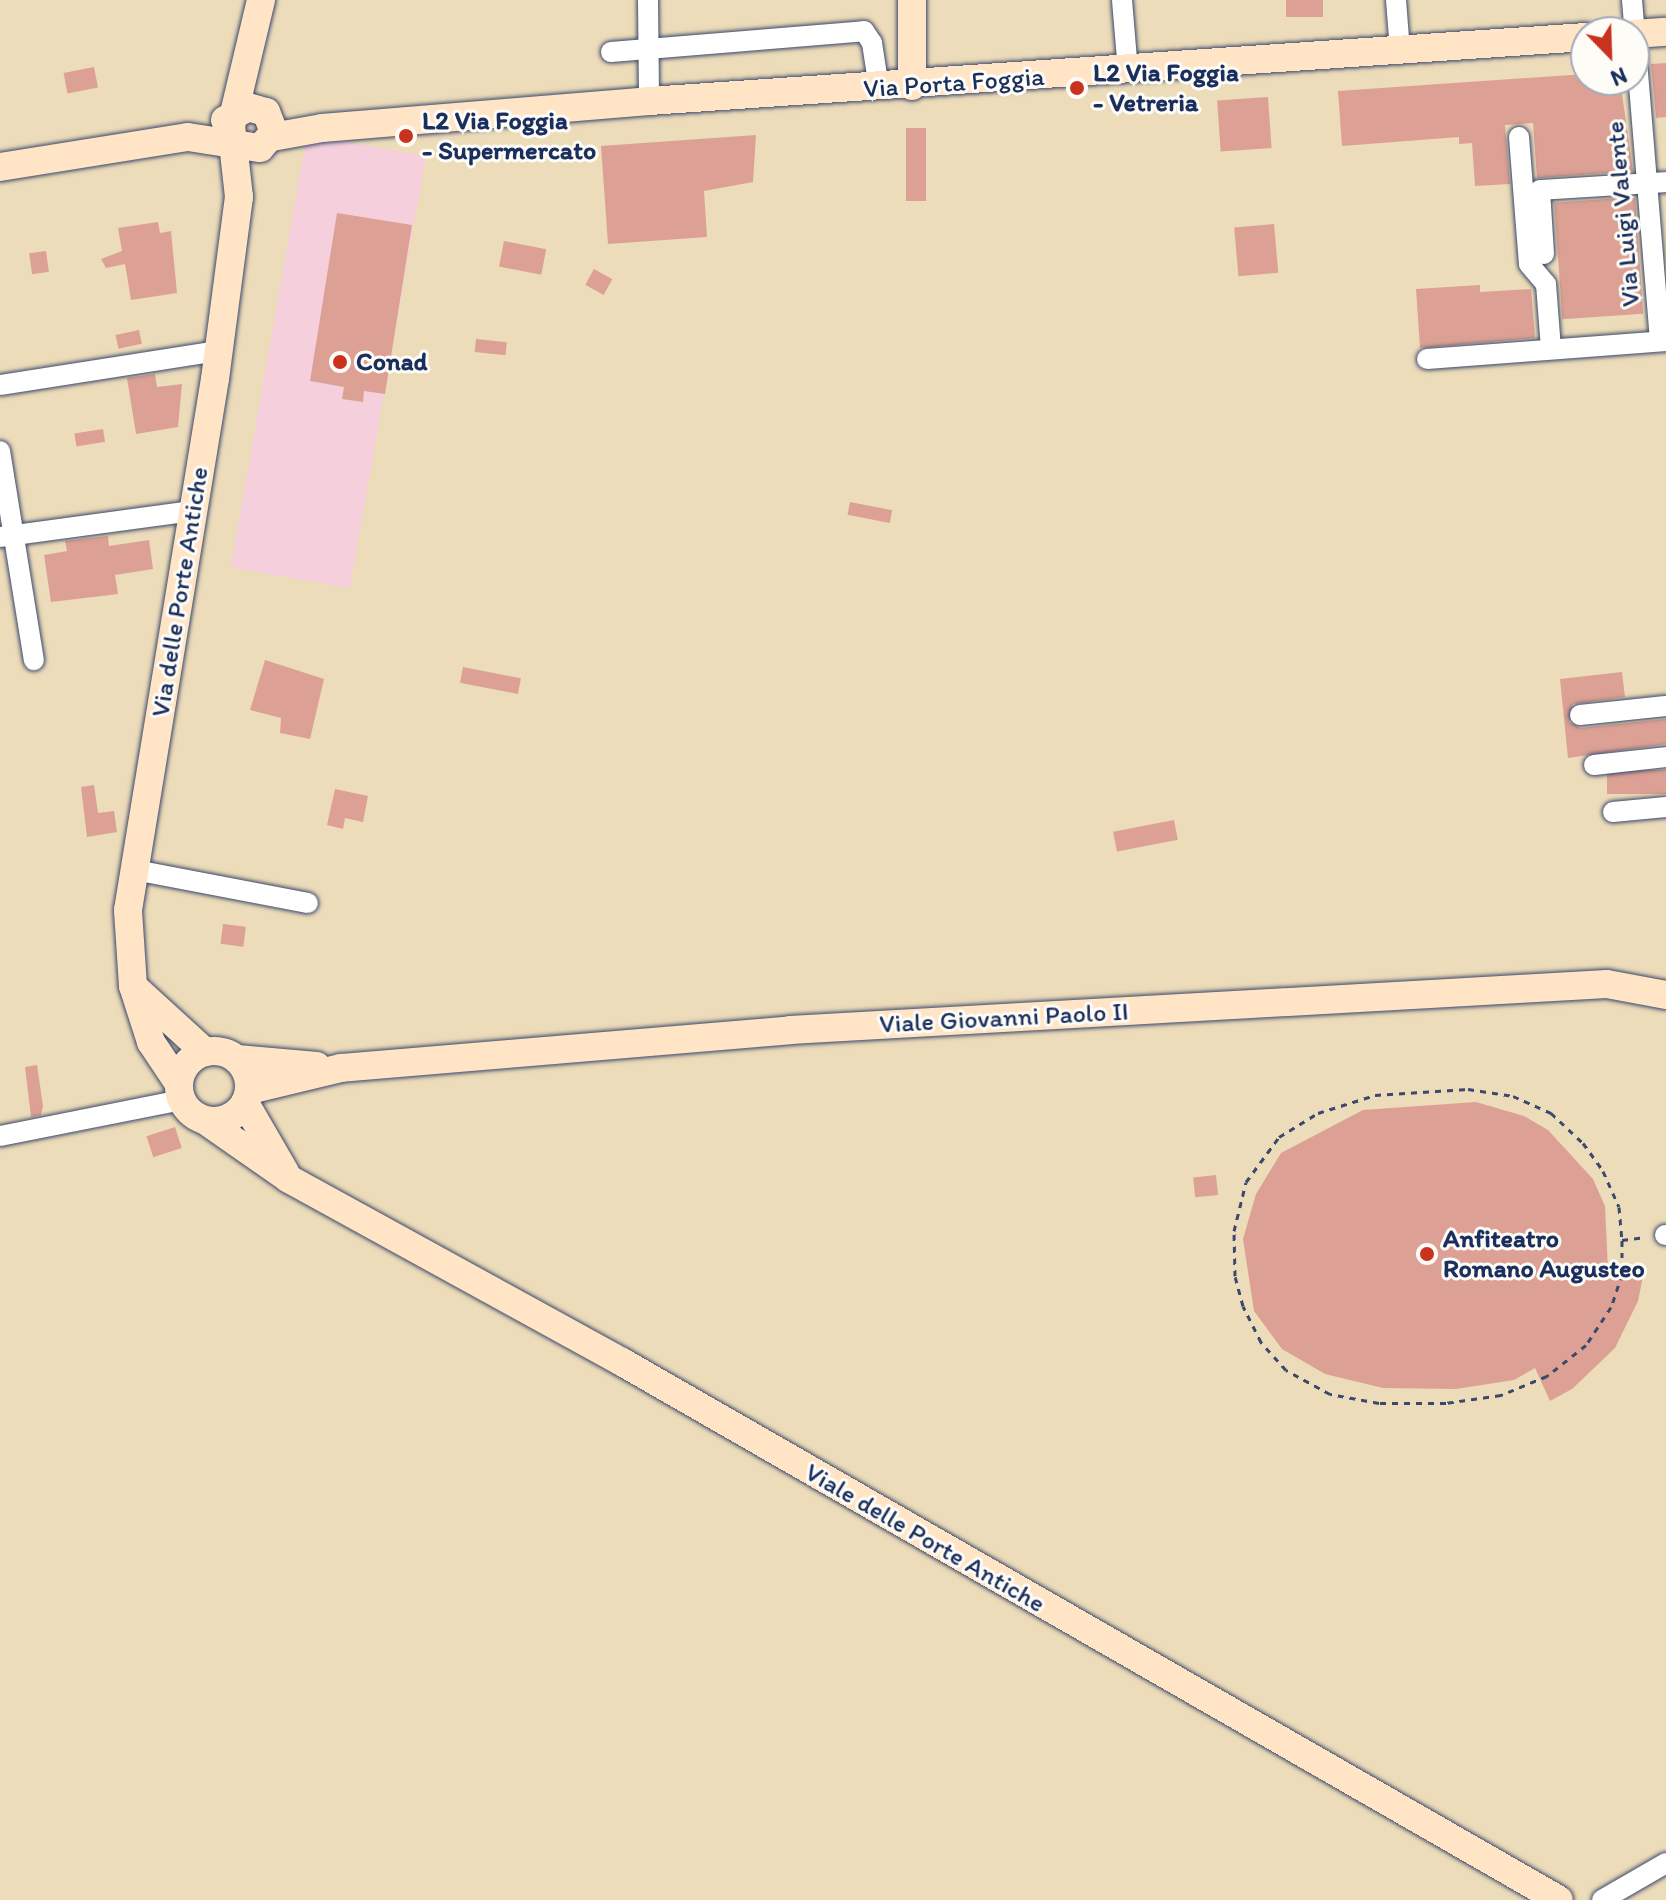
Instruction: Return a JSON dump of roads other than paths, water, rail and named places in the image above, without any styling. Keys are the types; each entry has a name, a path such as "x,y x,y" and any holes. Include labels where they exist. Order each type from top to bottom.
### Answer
{"main road":[{"name":"Via delle Porte Antiche","path":"180,1092 151,1042 133,986 128,910 218,351 239,197 256,128 245,58 261,0"},
{"path":"912,0 912,86"},
{"name":"Via Porta Foggia","path":"0,167 256,128 322,128 649,101 912,86 1570,38"},
{"name":"Viale Giovanni Paolo II","path":"341,1068 790,1030 1532,987 1607,984 1666,995"},
{"path":"133,986 205,1052"},
{"path":"205,1052 223,1052 237,1059 341,1068 248,1097 231,1118 206,1121 180,1092 186,1066 205,1052"},
{"path":"237,1059 246,1070 248,1097 289,1179"},
{"name":"Viale delle Porte Antiche","path":"206,1121 289,1179 622,1362 1559,1900"}],"street":[{"path":"648,0 649,101"},
{"path":"1122,0 1128,71"},
{"path":"1396,0 1400,51"},
{"path":"611,52 864,31 872,43 879,88"},
{"name":"Via Luigi Valente","path":"1643,96 1656,183 1663,341"},
{"path":"1519,137 1529,264 1546,284 1551,349"},
{"path":"1544,254 1540,190 1656,183"},
{"path":"1427,359 1663,341"},
{"path":"0,385 218,351"},
{"path":"0,451 7,536 34,660"},
{"path":"7,536 193,511"},
{"path":"1580,715 1666,706"},
{"path":"1594,765 1666,757"},
{"path":"1613,812 1666,807"},
{"path":"135,870 308,903"},
{"path":"0,1136 180,1092"},
{"path":"1602,1900 1666,1863"}],"place":[{"name":"L2 Via Foggia - Vetreria","path":"1077,88"},
{"name":"L2 Via Foggia - Supermercato","path":"406,136"},
{"name":"Conad","path":"340,362"},
{"name":"Anfiteatro Romano Augusteo","path":"1427,1254"}]}
